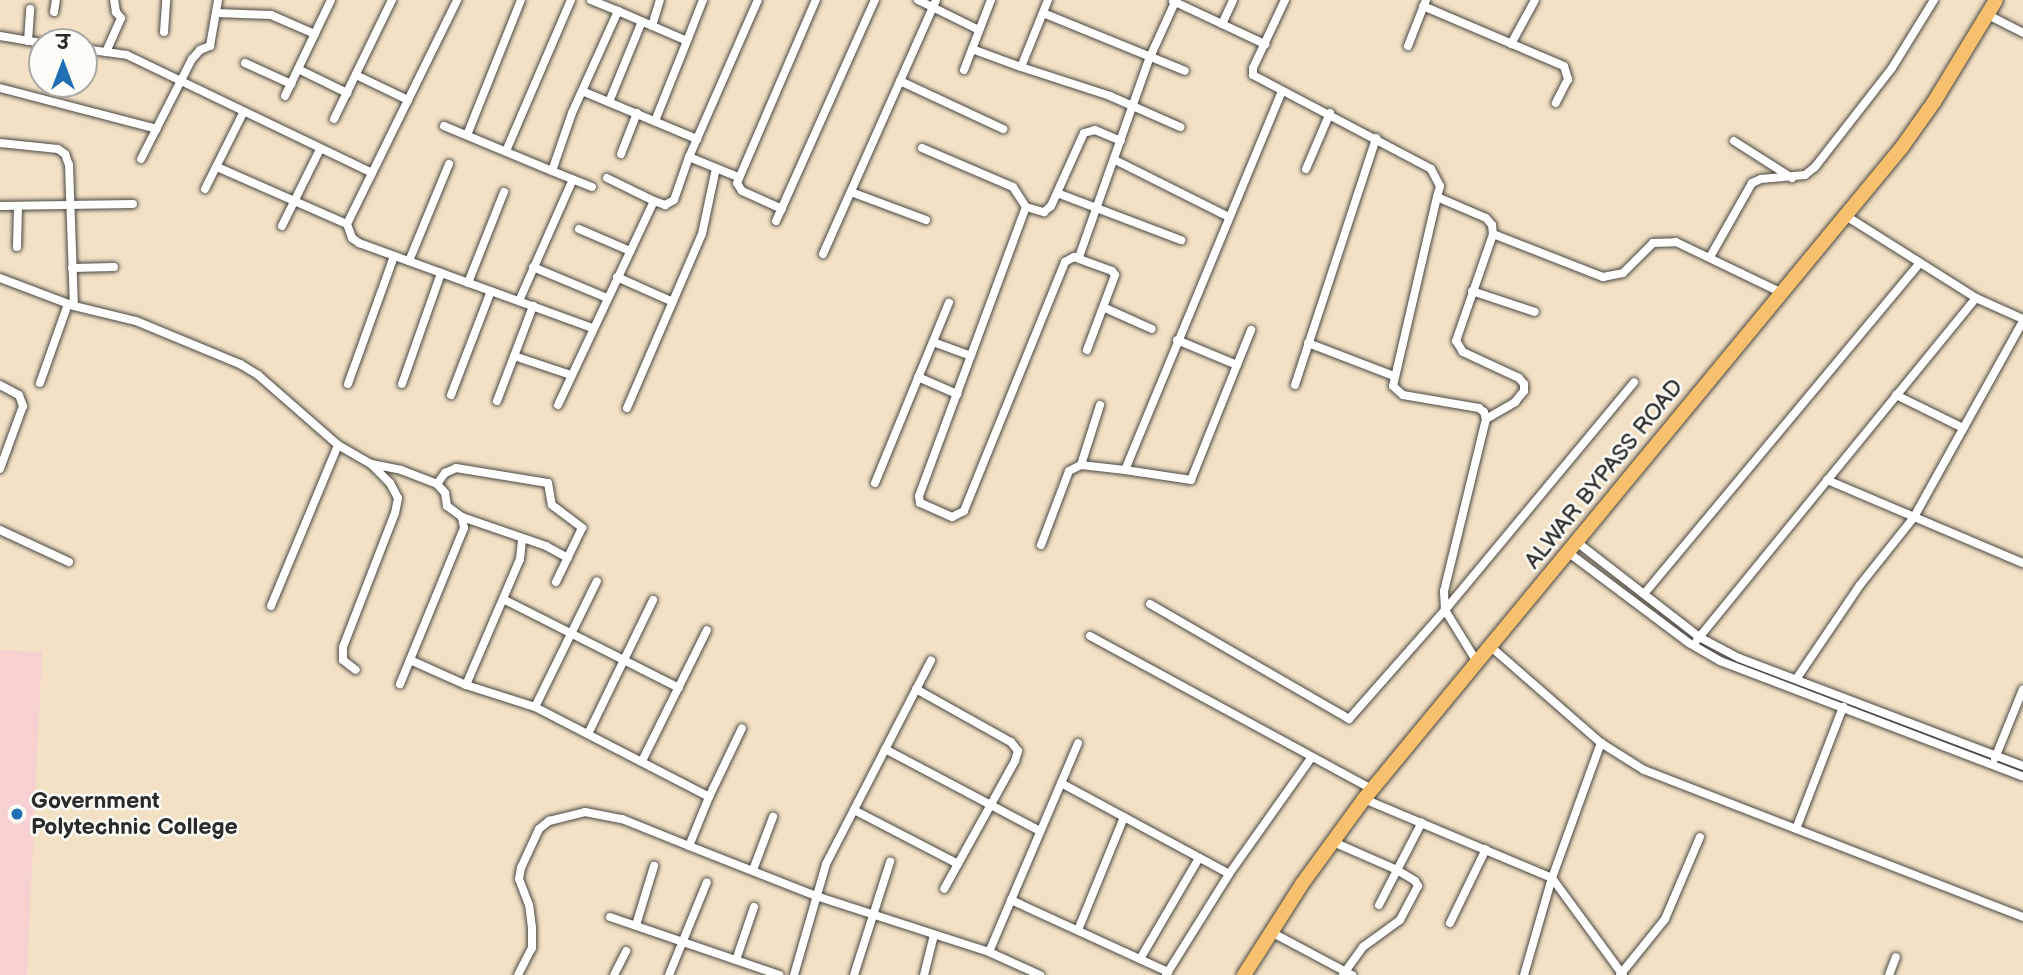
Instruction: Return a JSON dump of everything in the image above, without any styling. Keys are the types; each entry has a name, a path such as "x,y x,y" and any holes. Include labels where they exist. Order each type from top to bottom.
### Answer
{"highway":[{"name":"ALWAR BYPASS ROAD","path":"1244,975 1331,841 1368,794 1846,216 1934,102 1996,0"}],"street":[{"path":"54,12 56,0"},
{"path":"106,52 121,18 116,12 114,0"},
{"path":"164,32 166,0"},
{"path":"141,159 192,59 200,50 210,46 218,0"},
{"path":"285,96 331,0"},
{"path":"334,119 392,0"},
{"path":"457,0 347,224 352,238 394,256 593,328"},
{"path":"467,135 521,0"},
{"path":"506,150 571,0"},
{"path":"591,0 687,41"},
{"path":"652,26 660,0"},
{"path":"655,121 703,0"},
{"path":"607,177 665,205 674,200 689,157 758,0"},
{"path":"782,209 742,191 737,183 816,0"},
{"path":"776,221 874,0"},
{"path":"918,0 935,4 979,30"},
{"path":"964,70 990,0"},
{"path":"1021,67 1048,0"},
{"path":"1222,24 1233,0"},
{"path":"1285,0 1253,75 1330,113 1431,169 1440,186 1393,386 1397,393 1479,408 1486,419"},
{"path":"1511,44 1535,0"},
{"path":"1710,257 1752,183 1761,179 1805,175 1815,167 1892,68 1934,0"},
{"path":"1079,257 1150,57 1174,1 1265,44"},
{"path":"1408,46 1425,3 1564,66 1567,79 1556,103"},
{"path":"823,254 935,4"},
{"path":"29,28 30,9"},
{"path":"552,171 582,92 618,10"},
{"path":"216,13 271,15 315,34"},
{"path":"1043,13 1185,71"},
{"path":"1988,15 2023,33"},
{"path":"609,102 642,21"},
{"path":"0,36 28,41"},
{"path":"972,49 1132,106 1180,127"},
{"path":"98,51 127,55 372,173"},
{"path":"245,63 291,84"},
{"path":"298,69 347,93"},
{"path":"356,75 408,100"},
{"path":"901,81 1003,129"},
{"path":"0,88 157,129"},
{"path":"1125,470 1282,91"},
{"path":"582,92 697,139"},
{"path":"205,189 243,113"},
{"path":"621,154 636,113"},
{"path":"1306,169 1330,113"},
{"path":"444,125 592,187"},
{"path":"922,148 1013,187 1026,207 1047,210 1084,133 1096,130 1121,141"},
{"path":"1295,385 1376,138"},
{"path":"1734,141 1792,178"},
{"path":"0,143 58,149 65,154 69,165 71,305 40,383"},
{"path":"282,226 320,149"},
{"path":"689,157 738,177"},
{"path":"1115,160 1228,217"},
{"path":"409,261 449,163"},
{"path":"218,167 347,224"},
{"path":"627,408 702,234 716,168"},
{"path":"519,301 573,179"},
{"path":"468,283 504,192"},
{"path":"851,192 926,220"},
{"path":"1057,193 1181,240"},
{"path":"1437,197 1486,218 1492,225 1493,234 1457,334 1458,347 1463,352 1519,378 1524,384 1522,397 1486,419 1448,566 1445,610 1477,662"},
{"path":"558,405 654,201"},
{"path":"0,206 133,204"},
{"path":"17,247 18,206"},
{"path":"1026,207 919,496 922,506 952,517 964,511 1065,261 1079,257 1112,271 1115,275 1087,351"},
{"path":"1797,678 1860,585 1914,517 2023,320 1976,298 1846,216"},
{"path":"579,229 629,251"},
{"path":"1493,234 1603,276 1623,273 1653,243 1676,242 1782,293"},
{"path":"348,384 394,256"},
{"path":"1644,594 1919,264"},
{"path":"72,268 114,267"},
{"path":"533,267 607,298"},
{"path":"402,384 441,273"},
{"path":"617,277 673,302"},
{"path":"0,278 71,305 136,321 240,364 258,375 338,445 371,464 390,483 398,498 395,513 343,647 343,660 356,670"},
{"path":"451,395 491,291"},
{"path":"1472,291 1535,313"},
{"path":"1693,645 1976,298"},
{"path":"875,482 949,303"},
{"path":"497,401 533,306"},
{"path":"1105,308 1152,329"},
{"path":"1041,545 1069,471 1081,465 1191,480 1251,330"},
{"path":"1177,340 1237,365"},
{"path":"933,342 971,356"},
{"path":"1308,343 1394,376"},
{"path":"514,356 571,375"},
{"path":"918,377 957,394"},
{"path":"1150,604 1349,719 1445,610 1634,382"},
{"path":"0,385 19,395 23,406 0,469"},
{"path":"1896,395 1963,428"},
{"path":"1081,465 1100,405"},
{"path":"271,606 338,445"},
{"path":"371,464 401,470 437,484 445,493 447,506 462,517 568,558"},
{"path":"437,484 445,473 456,468 545,482 549,486 552,505 582,528 556,582"},
{"path":"1827,481 2023,563"},
{"path":"400,684 464,528 462,517"},
{"path":"0,530 69,562"},
{"path":"466,685 520,559 522,539"},
{"path":"1574,548 1644,594 1699,636 1740,658 2023,766"},
{"path":"1574,548 1693,645 1720,661 2023,777"},
{"path":"535,707 597,581"},
{"path":"503,599 679,688"},
{"path":"588,734 653,600"},
{"path":"642,761 707,630"},
{"path":"1090,636 1311,758 1368,794 1422,822 1552,877 1621,974 1665,919 1700,837"},
{"path":"1491,647 1601,743 1644,770 2023,917"},
{"path":"410,660 466,685 535,707 709,797"},
{"path":"794,975 826,864 931,661"},
{"path":"916,689 1011,741 1018,751 944,889"},
{"path":"1992,765 2023,689"},
{"path":"1796,830 1843,707"},
{"path":"689,846 742,728"},
{"path":"989,952 1078,743"},
{"path":"1524,975 1552,877 1601,743"},
{"path":"886,749 1040,831"},
{"path":"1011,900 1167,973 1229,874 1311,758"},
{"path":"1061,783 1229,874"},
{"path":"853,810 958,864"},
{"path":"518,975 531,947 533,928 529,905 519,878 521,868 539,829 549,821 586,812 622,819 816,896 989,952 1040,975"},
{"path":"752,870 773,817"},
{"path":"1077,930 1125,817"},
{"path":"1379,905 1422,822"},
{"path":"1271,932 1347,973 1363,947 1400,920 1418,886 1415,881 1397,870 1331,841"},
{"path":"1450,923 1486,849"},
{"path":"1140,959 1199,858"},
{"path":"854,975 890,862"},
{"path":"636,925 654,866"},
{"path":"669,975 707,883"},
{"path":"736,960 754,907"},
{"path":"610,917 779,975"},
{"path":"924,975 934,935"},
{"path":"614,975 626,951"},
{"path":"1889,975 1896,957"}],"shaded area":[{"name":"Government Polytechnic College","path":"0,650 42,652 27,975 0,975"}],"place":[{"name":"Government Polytechnic College","path":"17,814"}]}
